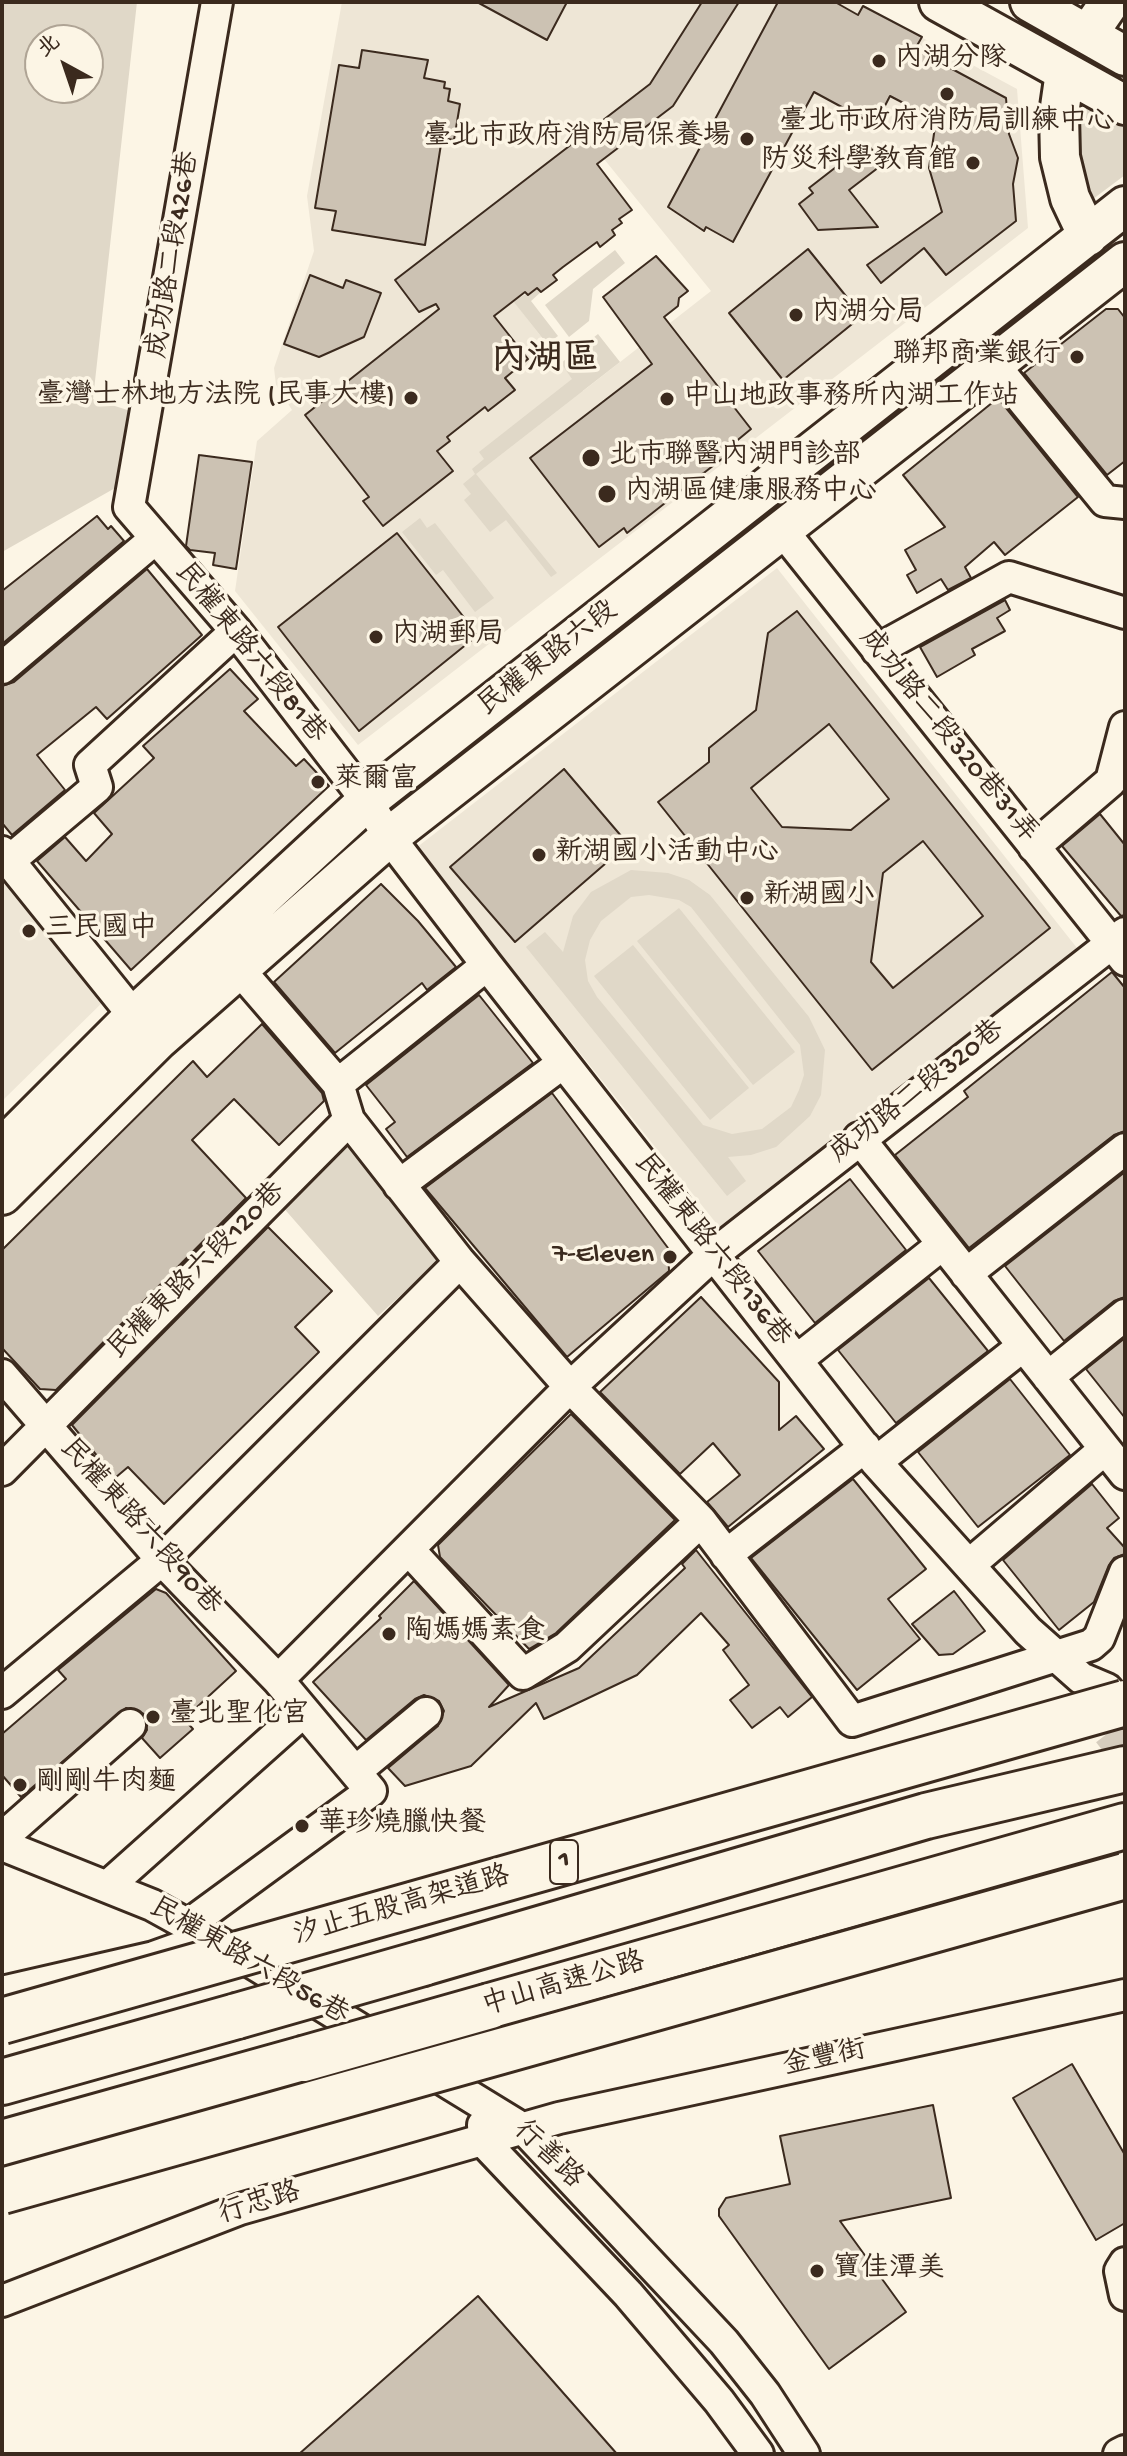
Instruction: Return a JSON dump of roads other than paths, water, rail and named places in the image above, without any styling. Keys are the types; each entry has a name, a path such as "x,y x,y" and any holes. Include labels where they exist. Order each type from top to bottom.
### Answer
{"highway":[{"name":"1","path":"2,2082 926,1816 1122,1731"},
{"name":"汐止五股高架道路","path":"2,2021 1122,1731"},
{"name":"中山高速公路","path":"2,2143 1125,1826"},
{"path":"982,1868 1125,1858"},
{"path":"2,2191 1125,1876"}],"main road":[{"path":"939,2 1125,105"},
{"path":"1030,2 1125,56"},
{"path":"1088,34 1110,2"},
{"path":"1065,72 1059,114 1060,157 1070,198 1088,236"},
{"name":"民權東路六段","path":"2,1148 134,1016 367,801 1125,206"},
{"name":"民權東路六段","path":"2,1195 158,1040 237,967 389,837 994,365 1122,269"}],"street":[{"name":"成功路二段426巷","path":"129,507 217,2"},
{"path":"994,365 1105,501 1125,503"},
{"name":"民權東路六段81巷","path":"129,507 236,631 367,801"},
{"name":"成功路二段320巷31弄","path":"782,530 1034,847 1121,946"},
{"path":"2,668 155,539"},
{"path":"877,650 1009,577 1125,613"},
{"path":"134,1016 5,857 97,787 90,765 236,631"},
{"path":"1034,847 1111,781 1125,727"},
{"name":"民權東路六段136巷","path":"367,801 389,837 487,965 871,1454 1028,1631 1081,1678 1084,1702 1122,1731"},
{"name":"成功路二段320巷","path":"278,1680 410,1551 570,1387 714,1254 859,1138 1121,946"},
{"path":"338,1084 487,965"},
{"path":"237,967 338,1084 349,1120 460,1262 570,1387 701,1521 852,1721 1091,1645 1099,1638 1125,1572"},
{"path":"399,1185 563,1063"},
{"name":"民權東路六段120巷","path":"2,1470 349,1120"},
{"path":"859,1138 1125,1474"},
{"path":"966,1274 1125,1149"},
{"path":"797,1360 943,1244"},
{"path":"2,1693 162,1560 460,1262"},
{"path":"1048,1377 1125,1315"},
{"path":"726,1555 1023,1346"},
{"name":"民權東路六段90巷","path":"2,1375 162,1560 278,1680 363,1781"},
{"path":"969,1565 1105,1449"},
{"path":"410,1551 523,1674 567,1647 701,1521"},
{"path":"108,1886 303,1712"},
{"path":"2,1992 154,1957 199,1931 363,1781 426,1713"},
{"path":"2,1838 130,1725"},
{"name":"民權東路六段56巷","path":"2,1845 108,1886 199,1931 483,2103"},
{"name":"金豐街","path":"525,2130 565,2117 1125,1995"},
{"name":"行善路","path":"483,2103 525,2130 724,2342 765,2394 804,2454"},
{"name":"行善路","path":"483,2103 484,2142 628,2294 719,2401 758,2454"},
{"name":"行忠路","path":"2,2301 240,2209 525,2130"},
{"path":"1125,2263 1120,2271 1125,2295"},
{"path":"1119,2454 1125,2451"}],"tunnel":[{"path":"1108,1733 1125,1755"}],"place":[{"name":"內湖分隊","path":"879,61"},
{"name":"臺北市政府消防局訓練中心","path":"947,94"},
{"name":"臺北市政府消防局保養場","path":"747,139"},
{"name":"防災科學教育館","path":"973,163"},
{"name":"內湖分局","path":"796,315"},
{"name":"聯邦商業銀行","path":"1077,357"},
{"name":"臺灣士林地方法院 (民事大樓)","path":"411,398"},
{"name":"中山地政事務所內湖工作站","path":"667,399"},
{"name":"北市聯醫內湖門診部","path":"591,458"},
{"name":"內湖區健康服務中心","path":"607,494"},
{"name":"內湖郵局","path":"376,637"},
{"name":"萊爾富","path":"318,782"},
{"name":"新湖國小活動中心","path":"539,855"},
{"name":"新湖國小","path":"747,898"},
{"name":"三民國中","path":"29,931"},
{"name":"7-Eleven","path":"670,1257"},
{"name":"陶媽媽素食","path":"389,1634"},
{"name":"臺北聖化宮","path":"153,1717"},
{"name":"剛剛牛肉麵","path":"20,1785"},
{"name":"華珍燒臘快餐","path":"302,1826"},
{"name":"寶佳潭美","path":"817,2271"}],"district":[{"name":"內湖區","path":"545,362"}]}
